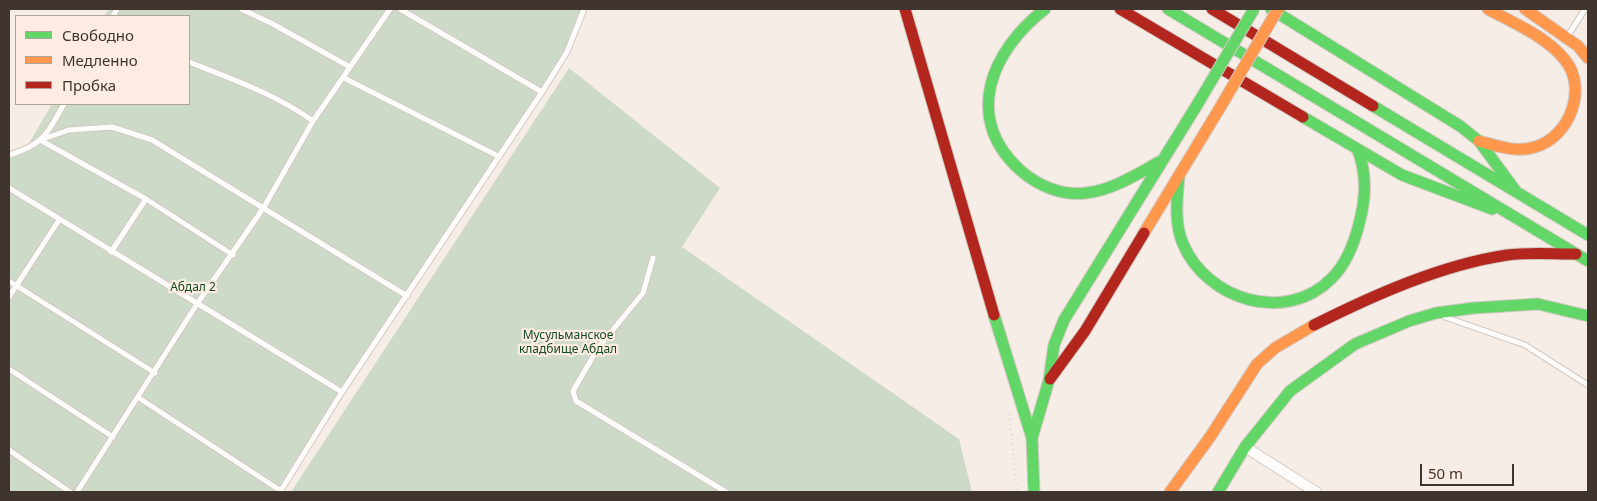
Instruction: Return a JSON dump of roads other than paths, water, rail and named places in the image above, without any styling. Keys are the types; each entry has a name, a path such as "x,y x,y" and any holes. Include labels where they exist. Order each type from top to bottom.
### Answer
{"main road":[{"path":"905,9 1012,378 1032,438 1034,492"},
{"path":"1045,9 1033,16 1006,47 995,68 989,89 988,114 993,136 1004,155 1018,170 1038,183 1061,192 1084,193 1106,188 1161,162"},
{"path":"1120,9 1402,175 1514,217"},
{"path":"1168,9 1588,261"},
{"path":"1212,9 1588,234"},
{"path":"1032,438 1049,380 1054,345 1064,320 1254,9"},
{"path":"1270,9 1460,126 1479,141 1514,190"},
{"path":"1049,380 1085,330 1218,112 1278,9"},
{"path":"1479,141 1512,149 1526,150 1542,145 1557,134 1568,119 1575,99 1574,77 1566,60 1548,46 1488,9"},
{"path":"1525,9 1567,37 1588,58"},
{"path":"1179,176 1176,213 1183,243 1193,264 1211,283 1232,296 1263,304 1288,303 1307,295 1329,281 1344,264 1355,238 1367,190 1366,170 1358,150"},
{"path":"1170,492 1222,419 1257,364 1269,352 1291,338 1372,298 1449,270 1507,255 1576,254"},
{"path":"1218,492 1245,447 1290,391 1355,344 1409,321 1436,314 1474,308 1538,304 1588,316"}],"street":[{"path":"1245,447 1316,492"}],"lane":[{"path":"241,9 271,23 350,67"},
{"path":"77,492 155,373 197,304 233,255 264,207 313,121 390,9"},
{"path":"400,9 542,92"},
{"path":"139,398 280,492 342,392 542,92 567,52 584,9"},
{"path":"1567,37 1585,9"},
{"path":"190,62 260,90 291,105 313,121"},
{"path":"344,78 498,156"},
{"path":"9,155 29,149 40,140 48,132 63,105"},
{"path":"40,140 69,130 112,127 152,140 407,296"},
{"path":"40,140 146,199 233,255"},
{"path":"9,188 342,392"},
{"path":"111,252 146,199"},
{"path":"9,297 60,220"},
{"path":"653,258 643,293 598,348 573,391 576,401 725,491"},
{"path":"9,281 155,373"},
{"path":"1436,314 1525,344 1588,385"},
{"path":"9,369 113,437"},
{"path":"9,450 70,492"}],"park label":[{"name":"Абдал 2","path":"193,288"},
{"name":"Мусульманское кладбище Абдал","path":"568,343"}]}
